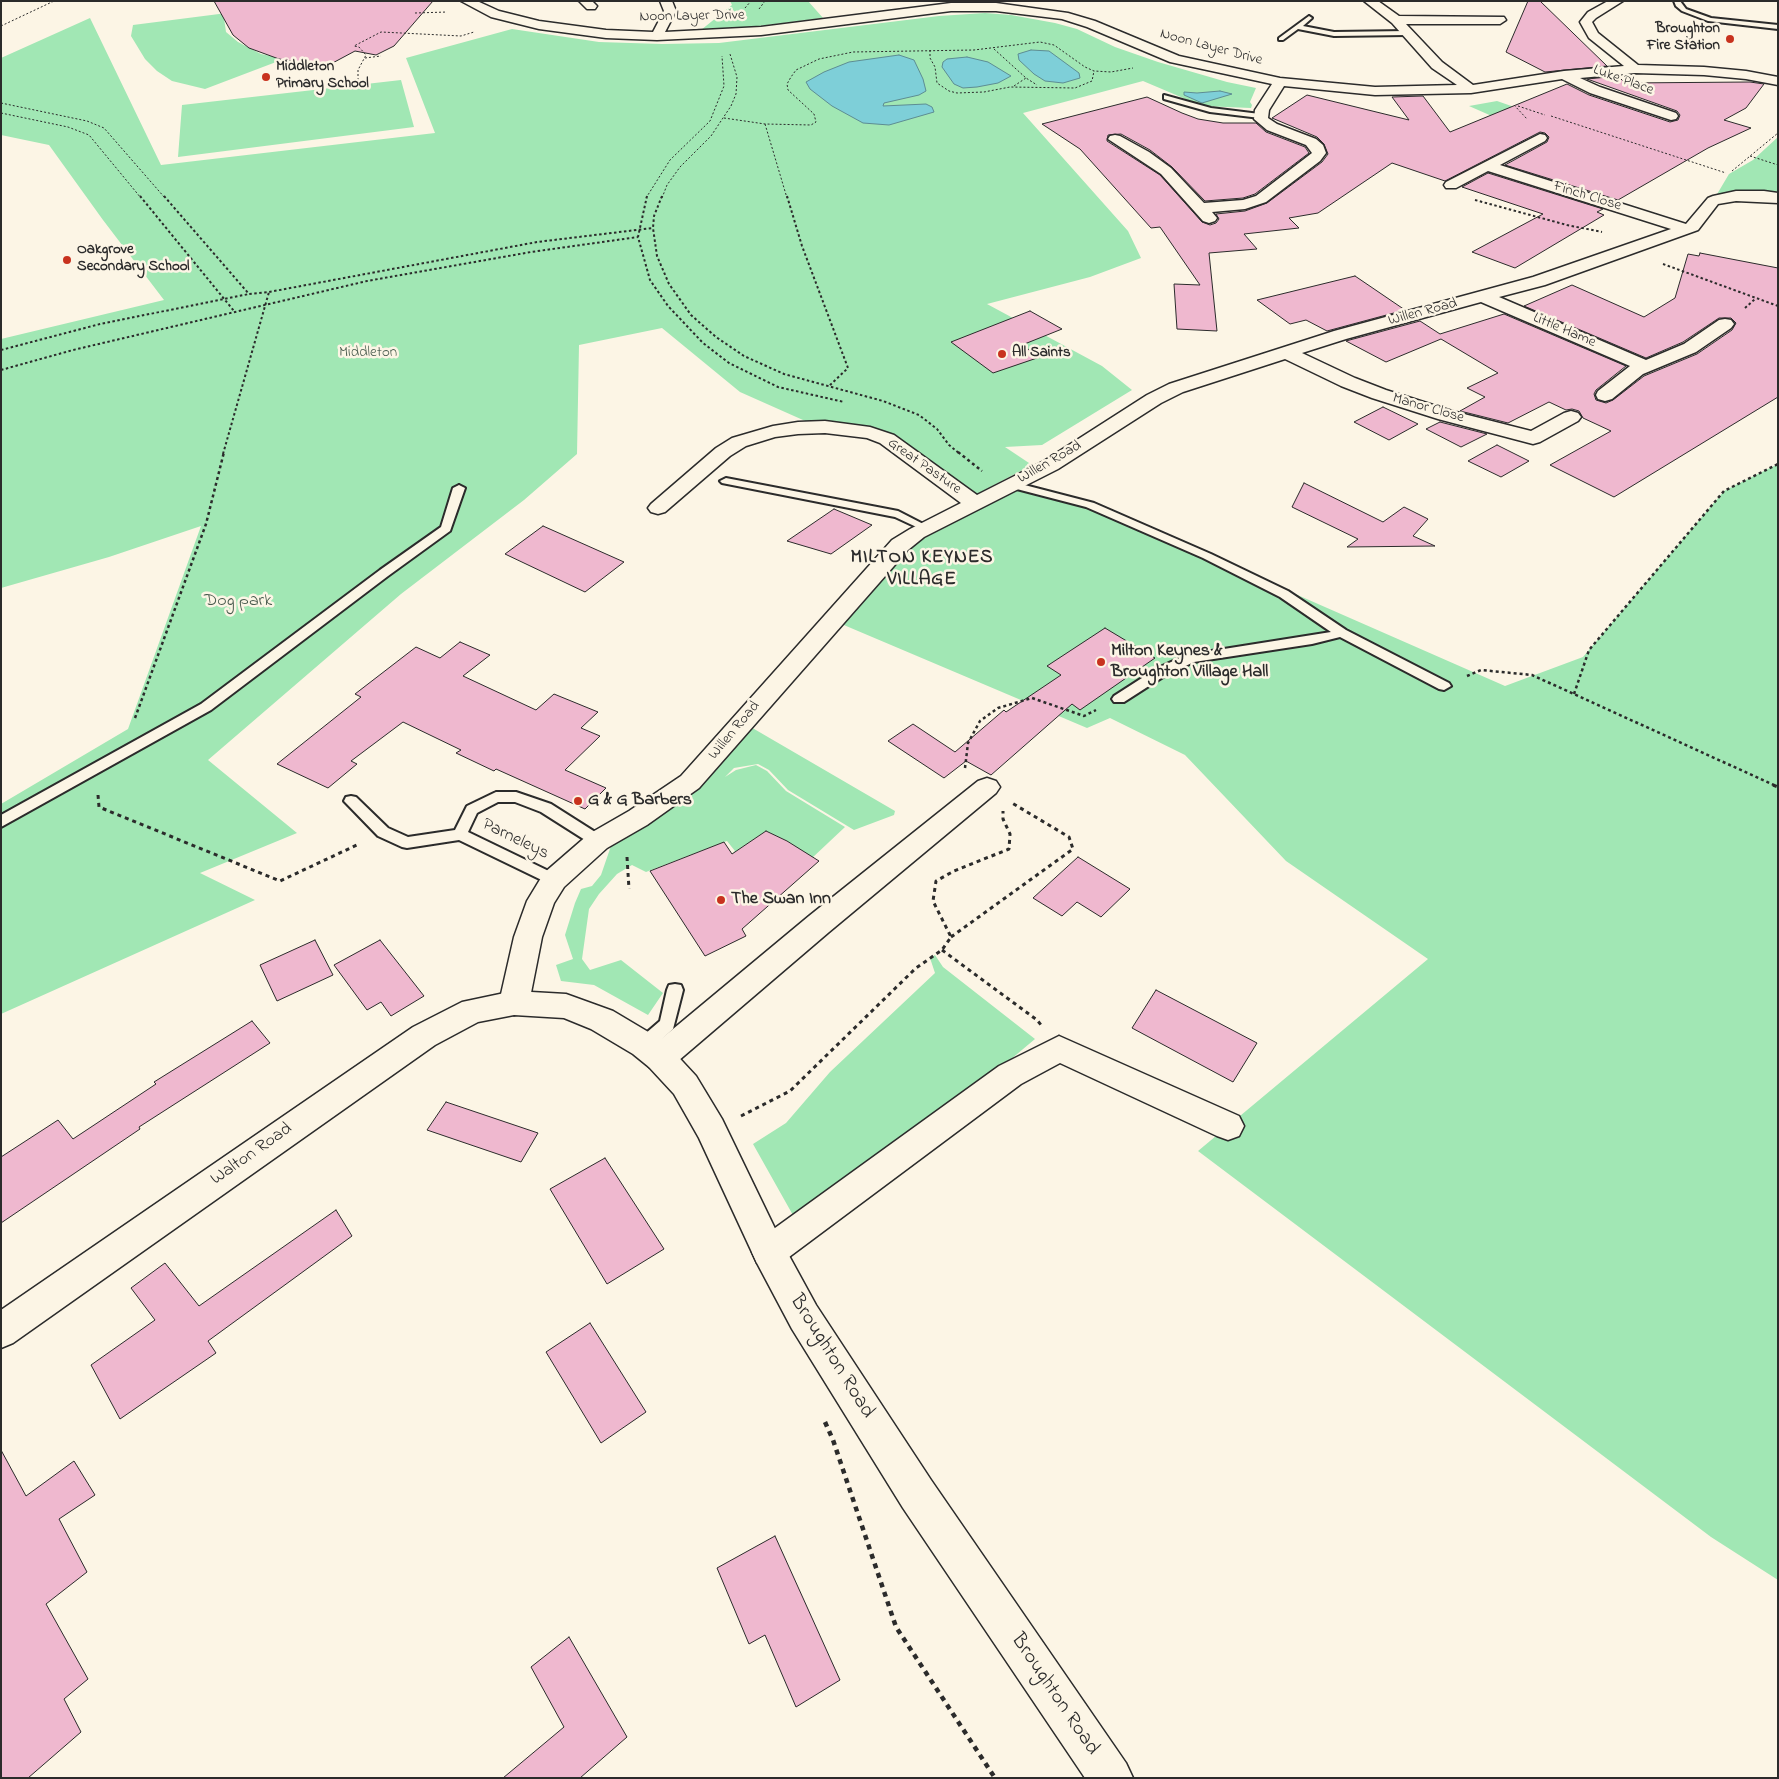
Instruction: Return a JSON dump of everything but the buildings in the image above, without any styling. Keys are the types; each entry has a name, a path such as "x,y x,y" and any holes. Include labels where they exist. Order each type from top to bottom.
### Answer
{"street":[{"name":"Noon Layer Drive","path":"467,1 495,14 539,25 606,34 718,39 761,31 973,4 1064,16 1091,24 1176,59 1280,82 1375,90 1471,89 1564,76 1635,69 1704,71 1746,75 1778,81"},
{"path":"657,36 670,10 666,1"},
{"path":"1370,1 1396,20 1437,65 1471,89"},
{"path":"1617,1 1592,15 1586,22 1593,35 1635,69"},
{"path":"1396,20 1503,16 1508,31"},
{"name":"Luke Place","path":"1564,76 1594,90 1651,108 1670,110"},
{"path":"1115,139 1144,155 1166,171 1204,213 1261,199 1319,153 1318,148 1311,142 1272,127 1265,123 1260,116 1280,82"},
{"path":"1451,184 1540,138"},
{"path":"1127,159 1144,155"},
{"path":"1508,155 1526,161"},
{"name":"Finch Close","path":"1487,166 1690,218"},
{"name":"Willen Road","path":"514,1003 528,937 541,901 554,880 598,841 638,818 690,782 888,557 900,545 925,528 1051,465 1164,393 1340,335 1539,281 1649,242 1690,218 1713,201 1736,196 1778,198"},
{"name":"Little Hame","path":"1484,297 1645,366"},
{"path":"1605,396 1645,366 1690,348 1725,324"},
{"name":"Manor Close","path":"1288,353 1348,382 1379,394 1446,415 1534,438 1571,418"},
{"name":"Great Pasture","path":"658,508 723,452 738,442 773,432 798,428 825,427 870,433 887,439 975,503"},
{"path":"652,1052 996,792"},
{"name":"Broughton Road","path":"514,1003 566,1006 602,1020 652,1052 685,1086 711,1129 769,1252 804,1317 917,1494 1105,1776"},
{"name":"Walton Road","path":"1,1331 424,1036 472,1011 514,1003"},
{"path":"769,1252 1010,1075 1059,1049 1228,1126"}],"lane":[{"path":"1677,1 1678,6 1684,10 1710,20 1778,27"},
{"path":"1281,39 1309,18"},
{"path":"1298,27 1334,34 1407,33"},
{"path":"1167,97 1210,110 1260,116"},
{"path":"726,481 898,514 925,528"},
{"path":"1013,485 1090,505 1175,542 1284,594 1342,633 1444,686"},
{"path":"1,822 206,707 384,572 446,529 460,488"},
{"path":"1120,699 1172,666 1192,658 1312,640 1342,633"},
{"name":"Parneleys","path":"460,834 472,810 496,798 516,797 546,808 598,841"},
{"name":"Parneleys","path":"351,800 384,832 407,843 460,834 554,880"},
{"path":"652,1052 667,1024 675,990"}],"path":[{"path":"1,26 54,1"},
{"path":"415,13 448,12"},
{"path":"358,84 358,70 366,55 362,50 354,46 381,32 461,36 474,32"},
{"path":"718,39 727,43 737,77 736,94 712,136 685,161 667,185 654,216 653,228 657,256 669,284 691,315 716,337 744,356 784,374 884,401 919,415 937,429 949,445 978,468 990,476 1013,485"},
{"path":"718,39 722,54 724,86 710,121 670,160 645,199 638,237 650,280 668,306 703,343 729,363 778,387 846,403"},
{"path":"724,118 765,124 800,126 816,122 814,114 788,90 787,84 796,70 810,63 837,55 872,50 994,48 1048,43 1094,71 1122,70 1176,59"},
{"path":"994,48 1026,78 1039,86"},
{"path":"930,50 930,58 935,67 937,83 949,91 968,93 1010,87 1039,86 1068,89 1086,85 1092,81 1094,71"},
{"path":"364,58 381,56"},
{"path":"1010,87 1026,78"},
{"path":"1,103 87,121 104,128 248,294"},
{"path":"1514,104 1729,174 1778,133"},
{"path":"1,113 68,127 89,135 234,311"},
{"path":"765,124 802,246 848,368 828,386"},
{"path":"1750,156 1778,165"},
{"path":"1451,184 1448,193 1567,225 1649,242"},
{"path":"1,350 100,324 248,294 269,292 546,241 653,228"},
{"path":"1,370 73,350 234,311 367,282 531,252 638,237"},
{"path":"1626,250 1778,306"},
{"path":"134,721 206,524 218,474 269,292"},
{"path":"1574,694 1589,650 1724,491 1778,464"},
{"path":"1444,686 1480,670 1532,675 1778,787"},
{"path":"711,1129 752,1112 790,1091 916,968 942,950 951,937 1073,849 1069,837 996,792 965,770 968,743 980,721 998,708 1032,698 1084,716 1120,699"},
{"path":"96,767 98,807 280,881 384,832"},
{"path":"951,937 933,902 936,881 954,871 1009,849 1010,834 1002,819 996,792"},
{"path":"942,950 1037,1020 1059,1049"},
{"path":"821,1414 833,1440 896,1627 995,1778"}],"green space":[{"path":"730,1 808,1 823,18 751,27 701,30 732,5"},
{"path":"227,13 224,18 226,32 238,42 261,54 284,59 205,89 172,81 157,71 145,59 131,36 133,25"},
{"name":"Middleton","path":"985,13 1011,15 1077,29 1115,47 1158,62 1227,82 1256,88 1250,102 1251,108 1202,106 1143,81 1023,113 1128,231 1141,258 1090,277 987,304 1102,366 1132,390 1042,445 1005,447 1032,465 975,495 867,427 830,422 812,424 740,392 662,328 579,345 577,454 524,500 401,594 208,760 297,833 200,873 255,900 1,1014 1,804 128,729 201,526 109,557 1,588 1,339 164,300 49,145 1,135 1,58 90,18 161,165 435,133 406,58 512,29 599,42 719,43 939,16"},
{"path":"401,80 414,127 178,157 182,105"},
{"path":"1497,101 1566,125 1519,128 1469,106"},
{"path":"1778,137 1778,198 1713,201 1729,174 1753,160"},
{"path":"1778,464 1778,1580 1711,1537 1198,1151 1428,959 1286,861 1185,755 1110,718 1087,728 832,620 911,538 1013,485 1097,507 1505,686 1583,657 1724,491"},
{"path":"749,726 895,811 894,815 854,830 788,790 769,770 758,764 734,768 725,777 736,770 756,765 767,771 786,791 845,827 811,859 787,841 766,831 732,854 735,851 727,841 646,872 632,865 617,874 599,894 589,909 582,959 590,970 621,960 663,993 648,1015 594,985 561,981 556,965 573,959 565,935 575,903 581,889 592,886 601,875 612,843"},
{"path":"935,955 943,967 1035,1039 967,1096 794,1217 753,1144 786,1123 830,1072 935,973 930,958"}],"water":[{"path":"1031,50 1049,51 1079,73 1080,78 1063,83 1045,81 1019,60 1018,54"},
{"path":"899,55 914,60 923,79 926,91 919,95 884,103 883,106 926,104 932,107 934,112 889,125 863,123 832,106 810,89 806,82 849,62"},
{"path":"967,57 988,62 1011,76 998,83 963,88 954,84 942,67 943,62 947,59"},
{"path":"1220,91 1232,94 1202,103 1184,95 1184,92"}],"place":[{"name":"Broughton Fire Station","path":"1730,39"},
{"name":"Middleton Primary School","path":"266,77"},
{"name":"Oakgrove Secondary School","path":"67,260"},
{"name":"All Saints","path":"1002,354"},
{"name":"Milton Keynes & Broughton Village Hall","path":"1101,662"},
{"name":"G & G Barbers","path":"578,801"},
{"name":"The Swan Inn","path":"721,900"}],"district":[{"name":"MILTON KEYNES VILLAGE","path":"922,570"}],"park label":[{"name":"Dog park","path":"238,602"}]}
